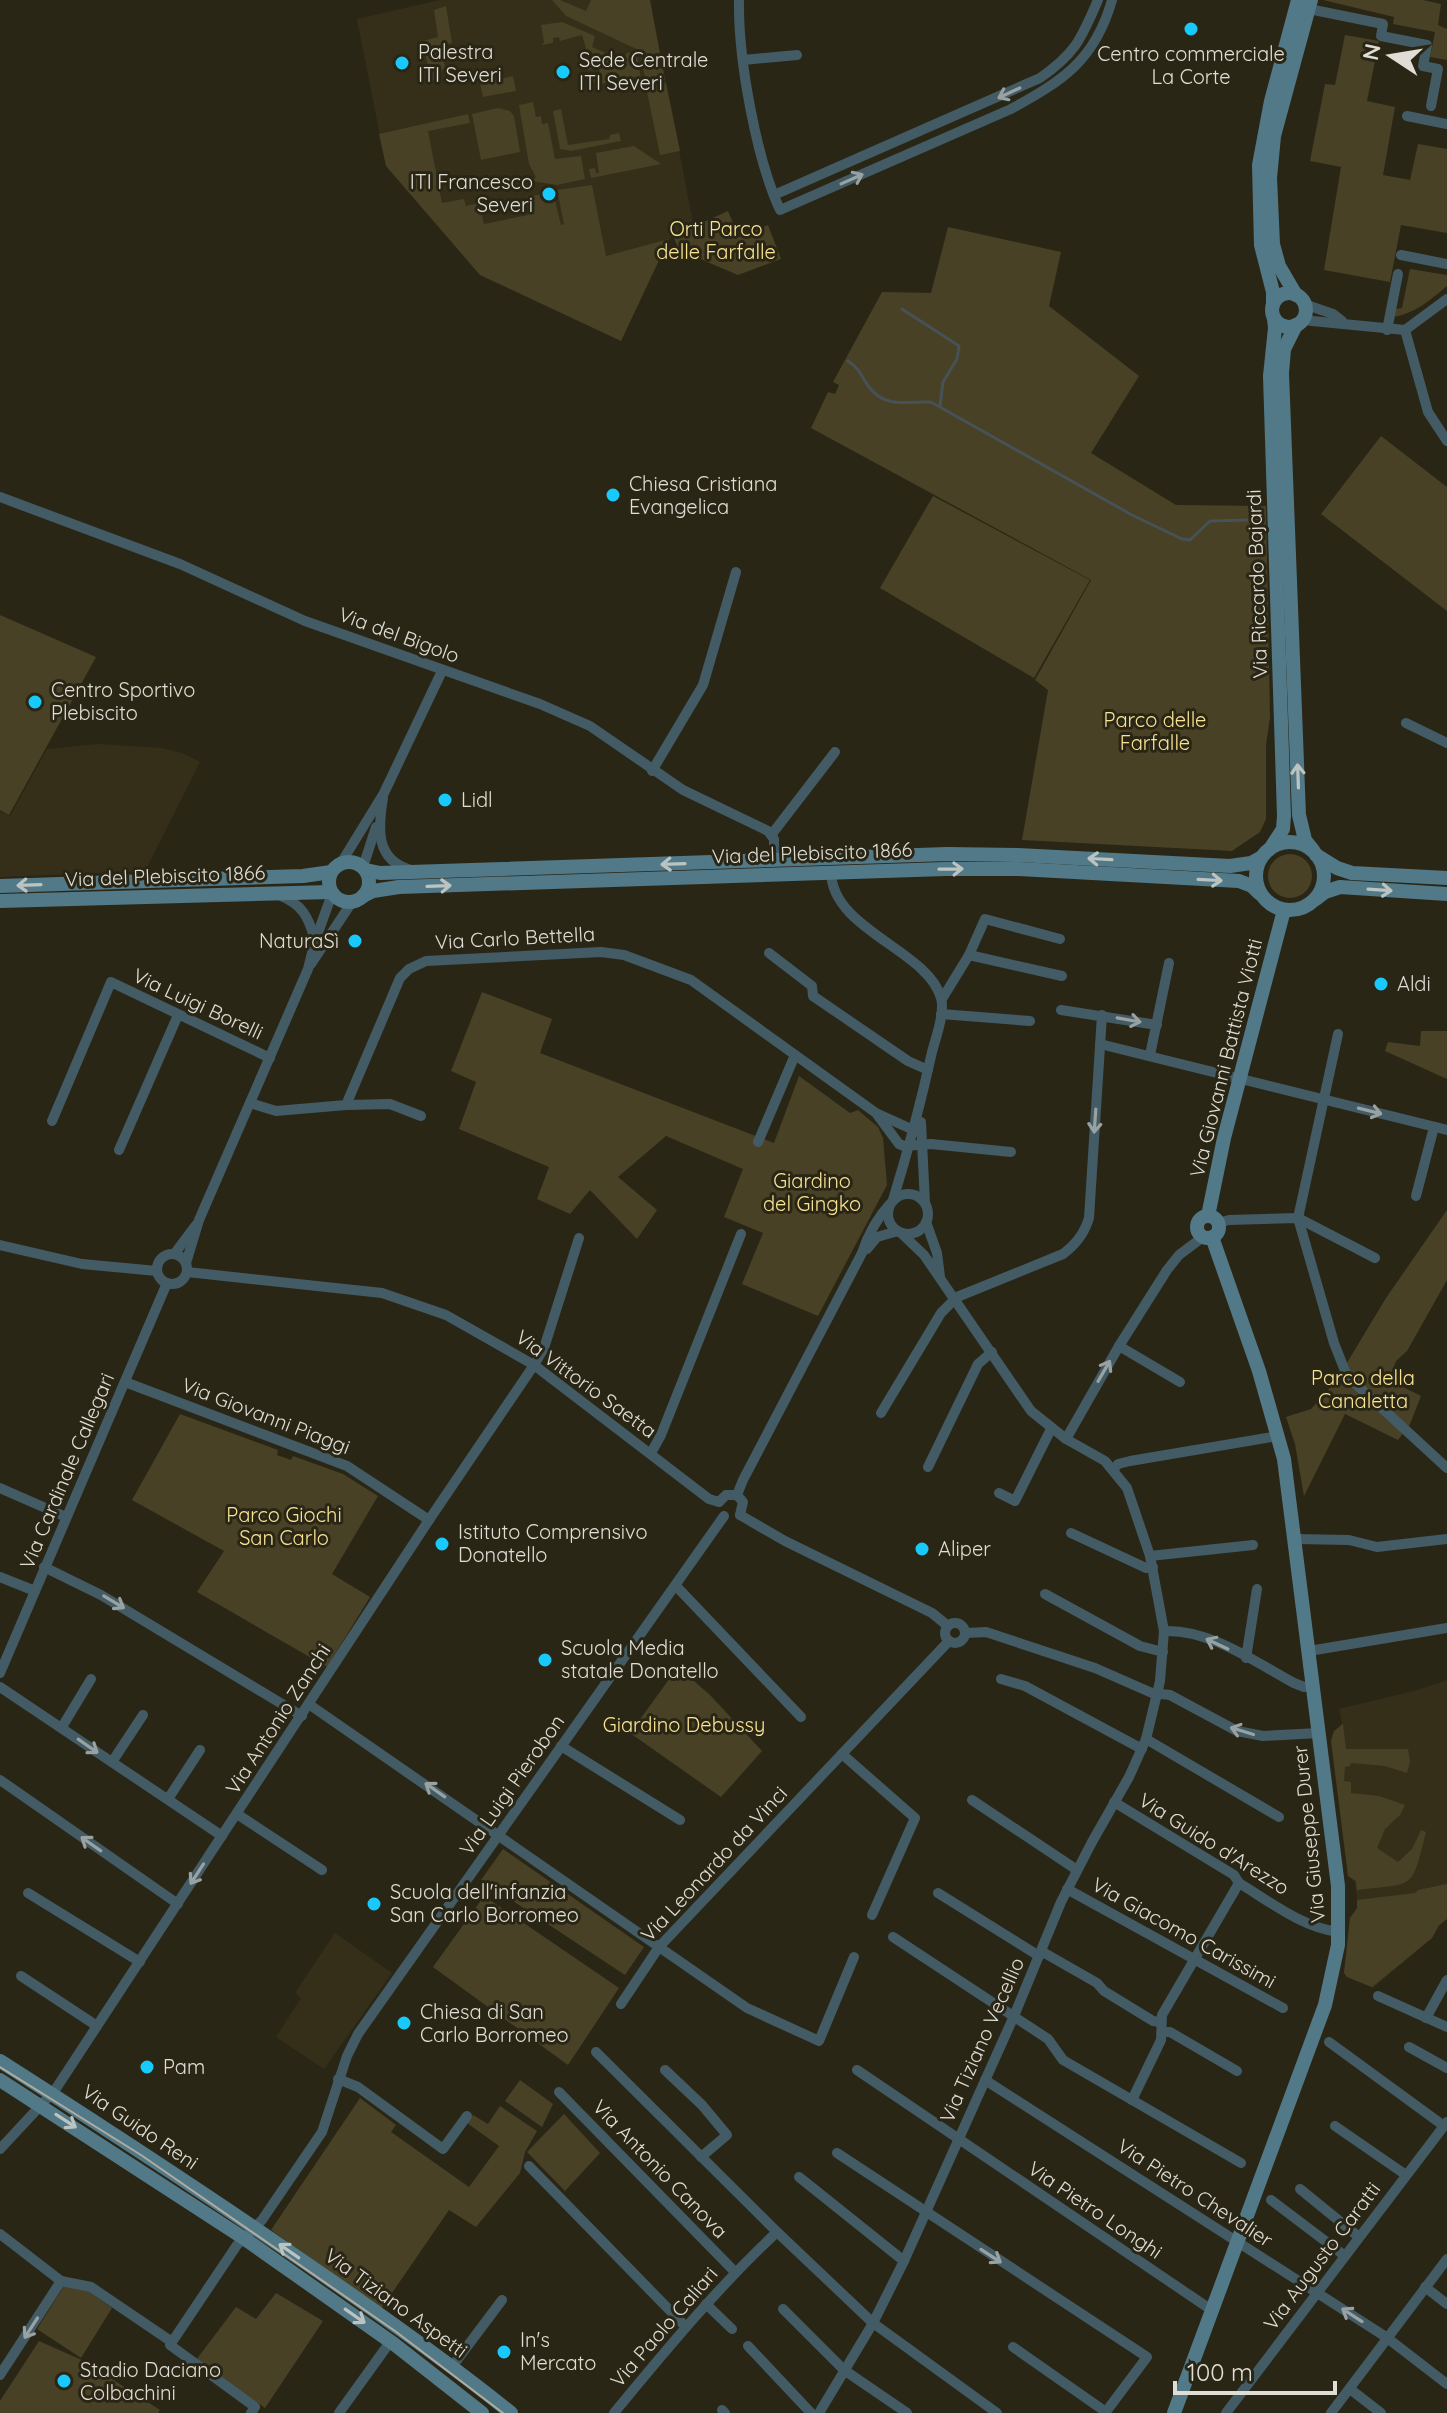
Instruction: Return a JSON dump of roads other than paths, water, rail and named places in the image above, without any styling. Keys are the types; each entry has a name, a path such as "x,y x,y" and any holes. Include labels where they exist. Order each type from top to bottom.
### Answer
{"street":[{"path":"739,0 743,60 763,157 780,210 1011,109 1048,89 1088,54 1101,33 1112,0"},
{"path":"774,195 1040,78 1078,46 1098,0"},
{"path":"1300,300 1290,289 1277,258 1270,178 1274,136 1306,3 1383,24 1381,36 1427,45 1423,66 1438,69 1431,106"},
{"name":"Via Riccardo Bajardi","path":"1272,846 1283,829 1284,816 1270,376 1275,328 1273,292 1261,245 1259,165 1271,101 1306,3"},
{"path":"1078,46 1088,54"},
{"path":"743,60 797,55"},
{"path":"1040,78 1048,89"},
{"path":"1407,116 1447,124"},
{"path":"913,136 918,150"},
{"path":"1401,255 1447,264"},
{"path":"1387,330 1398,274"},
{"path":"1344,322 1333,314 1283,295 1273,311 1283,326 1299,322 1344,322 1405,330 1447,299"},
{"name":"Via Riccardo Bajardi","path":"1300,300 1299,322 1284,349 1282,373 1299,815 1305,840 1314,852"},
{"path":"1405,330 1428,412 1447,441"},
{"name":"Via del Bigolo","path":"0,497 180,564 305,621 540,704 590,726 683,790 772,834"},
{"path":"652,771 703,685 736,572"},
{"path":"0,1245 82,1264 157,1271 167,1283 180,1282 199,1220 308,969 332,893 329,879 384,793 442,671"},
{"path":"1406,723 1447,743"},
{"path":"774,860 772,834 835,752"},
{"path":"364,869 384,793"},
{"path":"379,819 379,838 386,853 404,868 417,872"},
{"path":"1447,878 1352,873 1337,868 1297,842 1289,842 1272,846 1260,858 1255,881 1259,893 1269,904 1284,910 1300,909 1325,892 1340,887 1447,894"},
{"path":"1314,852 1324,872 1321,891 1315,899"},
{"name":"Via del Plebiscito 1866","path":"364,869 380,873 980,854 1230,866 1251,863 1260,858"},
{"path":"308,969 369,884 364,869 355,862 336,868"},
{"name":"Via del Plebiscito 1866","path":"0,886 303,876 336,868"},
{"name":"Via del Plebiscito 1866","path":"357,899 373,891 399,887 831,872 1019,869 1239,881 1252,886 1259,893"},
{"path":"831,872 833,886 845,906 863,926 929,976 942,999"},
{"path":"269,892 302,908 310,921 315,941"},
{"name":"Via del Plebiscito 1866","path":"0,901 269,892 332,893"},
{"path":"332,893 341,900 357,899"},
{"name":"Via Giovanni Battista Viotti","path":"1208,1237 1198,1232 1197,1224 1201,1218 1213,1219 1224,1138 1284,910"},
{"path":"900,1232 889,1222 892,1202 916,1139 942,999 969,955 985,919 1060,939"},
{"name":"Via Carlo Bettella","path":"346,1105 400,978 409,969 426,961 615,952 691,980 916,1139"},
{"path":"769,953 812,986 813,996 908,1061 928,1070"},
{"path":"969,955 1062,976"},
{"path":"1150,1055 1169,963"},
{"name":"Via Luigi Borelli","path":"52,1121 111,982 270,1058"},
{"path":"1061,1010 1157,1025"},
{"path":"941,1014 1030,1021"},
{"path":"119,1150 178,1015"},
{"path":"881,1413 941,1313 957,1297 1063,1254 1080,1239 1089,1218 1102,1015"},
{"path":"1338,1034 1298,1218 1347,1376 1447,1468"},
{"path":"1100,1044 1447,1130"},
{"path":"758,1142 795,1055"},
{"path":"250,1103 276,1111 390,1104 421,1116"},
{"name":"Via Carlo Bettella","path":"876,1113 899,1144 916,1139"},
{"path":"1416,1196 1434,1127"},
{"path":"916,1139 1011,1152"},
{"path":"862,1253 877,1237 918,1232 926,1222 928,1211 916,1139"},
{"path":"737,1495 880,1215 892,1202 907,1193 925,1203"},
{"path":"1213,1219 1298,1218 1375,1258"},
{"path":"157,1271 161,1258 175,1253 199,1220"},
{"name":"Via Tiziano Vecellio","path":"926,1222 937,1253 940,1279"},
{"name":"Via Tiziano Vecellio","path":"819,2413 873,2323 904,2261 1014,2016 1067,1889 1144,1744 1158,1694 1163,1652 1164,1631 1151,1562 1127,1488 1114,1469 1051,1429 1031,1411 924,1255 900,1232"},
{"path":"651,1453 661,1435 741,1234"},
{"path":"1066,1439 1119,1346 1174,1260 1208,1237"},
{"name":"Via Giuseppe Durer","path":"1174,2413 1325,2005 1339,1932 1338,1886 1288,1482 1259,1371 1208,1237"},
{"name":"Via Antonio Zanchi","path":"0,2149 52,2094 534,1365 544,1348 579,1238"},
{"path":"175,1253 187,1267"},
{"name":"Via Vittorio Saetta","path":"187,1267 201,1275 356,1289 404,1299 446,1315 534,1365 709,1499 719,1502"},
{"name":"Via Cardinale Callegari","path":"0,1673 167,1283"},
{"path":"1119,1346 1180,1382"},
{"path":"928,1467 978,1364 992,1352"},
{"name":"Via Giovanni Piaggi","path":"125,1382 347,1466 429,1520"},
{"path":"999,1493 1015,1501 1051,1429"},
{"path":"1114,1469 1118,1464 1130,1461 1278,1436"},
{"path":"0,1488 66,1517"},
{"path":"737,1495 726,1495 719,1502 719,1510 724,1516 731,1518 740,1515 785,1541 932,1613 948,1626"},
{"path":"737,1495 743,1506 740,1515"},
{"name":"Via Luigi Pierobon","path":"61,2281 91,2287 172,2342 237,2245 251,2234 322,2132 338,2079 358,2034 724,1516"},
{"path":"1071,1533 1146,1568 1151,1562 1253,1545"},
{"path":"1295,1539 1349,1540 1377,1547 1447,1539"},
{"path":"44,1567 101,1595 302,1716"},
{"path":"0,1577 35,1591"},
{"path":"676,1586 801,1717"},
{"path":"1246,1658 1257,1589"},
{"path":"1045,1594 1140,1646 1163,1652"},
{"path":"958,1623 963,1626 966,1633 964,1639 959,1643 949,1641 945,1633 948,1626 958,1623"},
{"path":"1309,1651 1447,1628"},
{"path":"1164,1631 1192,1633 1210,1639 1294,1683 1304,1687 1313,1685"},
{"path":"966,1633 997,1635 1095,1668 1158,1694 1170,1695 1216,1721 1250,1734 1288,1736 1319,1733"},
{"name":"Via Leonardo da Vinci","path":"621,2004 659,1947 949,1641"},
{"path":"62,1727 91,1679"},
{"path":"1001,1679 1025,1686 1144,1744 1279,1817"},
{"path":"0,1687 222,1836"},
{"path":"310,1705 747,2008 819,2041 854,1957"},
{"path":"112,1762 143,1715"},
{"path":"561,1746 680,1820"},
{"path":"168,1799 200,1750"},
{"path":"842,1754 915,1818 872,1915"},
{"path":"0,1780 178,1904"},
{"path":"972,1800 1077,1870"},
{"name":"Via Guido d'Arezzo","path":"1114,1802 1307,1923 1339,1932"},
{"path":"237,1814 322,1870"},
{"path":"1132,2100 1193,1960 1239,1883"},
{"name":"Via Giacomo Carissimi","path":"1067,1889 1283,2008"},
{"path":"28,1893 140,1962"},
{"name":"Via Tiziano Vecellio","path":"938,1893 1040,1954"},
{"path":"893,1937 1048,2039 1063,2060 1241,2163"},
{"path":"1040,1954 1097,1983 1104,1991 1237,2071"},
{"path":"21,1976 97,2026"},
{"path":"1426,2018 1447,1980"},
{"path":"1378,1996 1447,2027"},
{"path":"1329,2042 1446,2124"},
{"path":"1409,2047 1447,2068"},
{"path":"596,2052 873,2323 997,2413"},
{"name":"Via Guido Reni","path":"0,2061 251,2234"},
{"path":"665,2070 702,2105 727,2135 701,2157"},
{"name":"Via Tiziano Vecellio","path":"857,2070 957,2139"},
{"path":"338,2079 358,2087 443,2149 467,2116"},
{"name":"Via Guido Reni","path":"0,2080 251,2234"},
{"name":"Via Pietro Chevalier","path":"985,2080 1386,2337 1447,2384"},
{"name":"Via Antonio Canova","path":"559,2092 735,2272"},
{"name":"Via Augusto Caratti","path":"1226,2413 1446,2124"},
{"path":"1335,2126 1406,2175"},
{"name":"Via Pietro Longhi","path":"957,2139 1213,2311"},
{"path":"837,2153 1147,2357 1105,2412 1013,2347"},
{"path":"529,2166 685,2326"},
{"path":"799,2177 904,2261"},
{"path":"1300,2189 1359,2237"},
{"path":"1271,2200 1345,2256"},
{"name":"Via Paolo Caliari","path":"614,2413 685,2326 777,2232"},
{"path":"0,2234 61,2281 0,2375"},
{"name":"Via Tiziano Aspetti","path":"251,2234 482,2413"},
{"name":"Via Tiziano Aspetti","path":"251,2234 451,2368 511,2413"},
{"path":"1331,2413 1447,2259"},
{"path":"1425,2287 1447,2304"},
{"path":"451,2368 502,2300"},
{"path":"706,2304 732,2329"},
{"path":"783,2309 844,2370 907,2413"},
{"path":"339,2413 390,2342"},
{"path":"170,2345 255,2407 251,2413"},
{"path":"748,2346 811,2413"},
{"path":"1350,2389 1381,2413"}],"waterway":[{"path":"902,309 959,346 957,359 943,382 940,406"},
{"path":"848,361 882,398 897,402 931,402 1132,515 1182,539 1190,540 1210,521 1249,520"}],"tram line":[{"path":"0,2067 141,2155 395,2331 503,2413"}],"place":[{"name":"Centro commerciale La Corte","path":"1191,29"},
{"name":"Palestra ITI Severi","path":"402,63"},
{"name":"Sede Centrale ITI Severi","path":"563,72"},
{"name":"ITI Francesco Severi","path":"549,194"},
{"name":"Chiesa Cristiana Evangelica","path":"613,495"},
{"name":"Centro Sportivo Plebiscito","path":"35,702"},
{"name":"Lidl","path":"445,800"},
{"name":"NaturaSì","path":"355,941"},
{"name":"Aldi","path":"1381,984"},
{"name":"Istituto Comprensivo Donatello","path":"442,1544"},
{"name":"Aliper","path":"922,1549"},
{"name":"Scuola Media statale Donatello","path":"545,1660"},
{"name":"Scuola dell'infanzia San Carlo Borromeo","path":"374,1904"},
{"name":"Chiesa di San Carlo Borromeo","path":"404,2023"},
{"name":"Pam","path":"147,2067"},
{"name":"In's Mercato","path":"504,2352"},
{"name":"Stadio Daciano Colbachini","path":"64,2381"}],"park label":[{"name":"Orti Parco delle Farfalle","path":"716,240"},
{"name":"Parco delle Farfalle","path":"1155,732"},
{"name":"Giardino del Gingko","path":"812,1192"},
{"name":"Parco della Canaletta","path":"1363,1390"},
{"name":"Parco Giochi San Carlo","path":"284,1526"},
{"name":"Giardino Debussy","path":"684,1725"}]}
